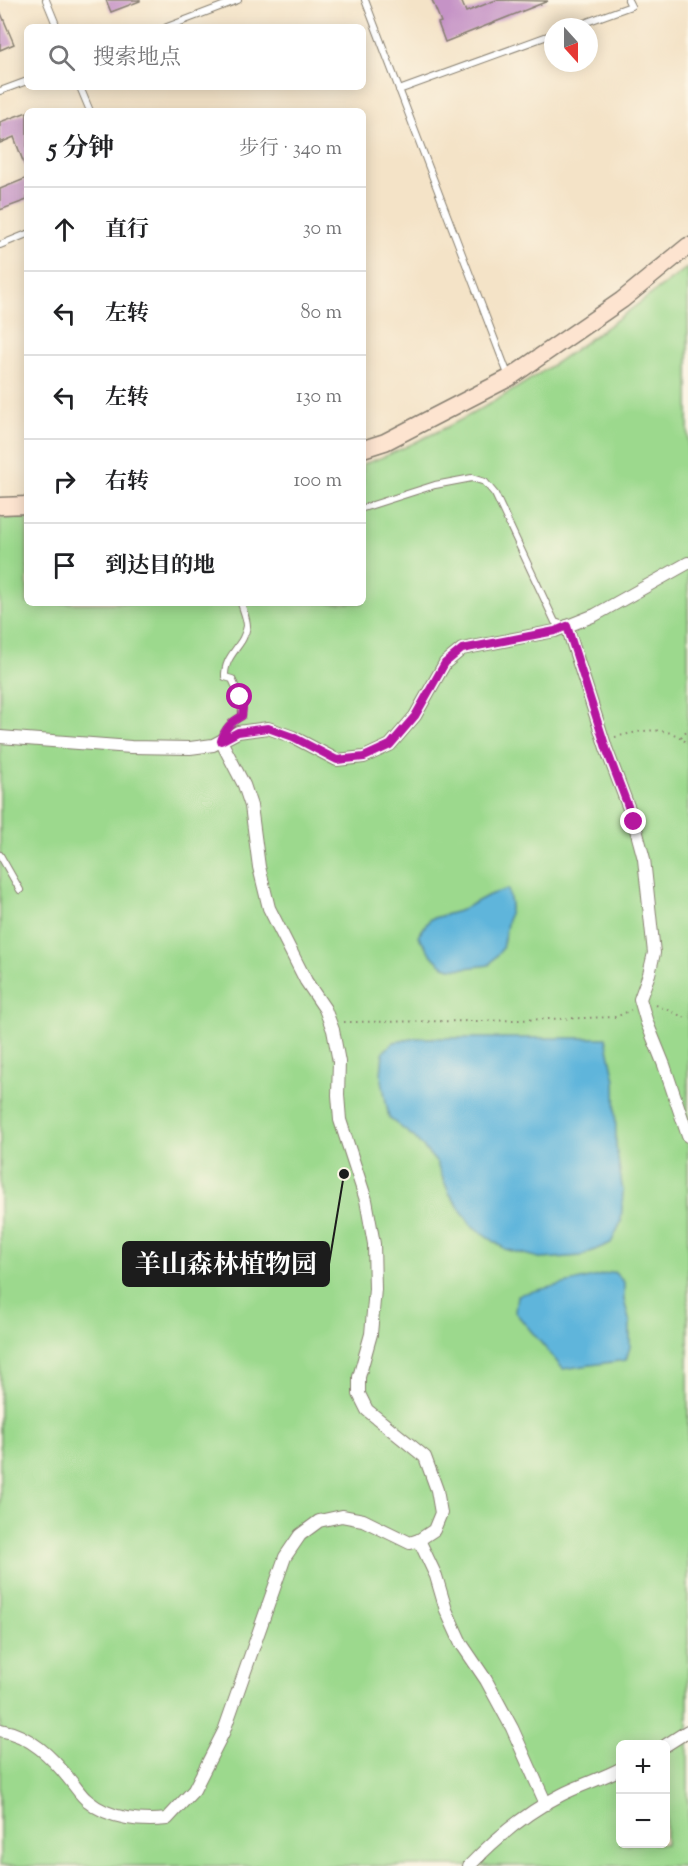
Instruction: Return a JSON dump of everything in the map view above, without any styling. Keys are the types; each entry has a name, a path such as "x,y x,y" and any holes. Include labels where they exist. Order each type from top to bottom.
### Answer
{"street":[{"path":"366,447 386,442 509,378 622,300 688,246"},
{"path":"0,506 24,505"},
{"path":"0,737 131,747 190,748 213,745 238,732 268,728 293,737 337,760 364,757 390,745 415,716 445,663 462,649 555,631 596,615 688,563"},
{"path":"567,626 604,740 634,822 644,859 654,953 641,1002 688,1136"},
{"path":"0,1730 32,1742 57,1763 88,1801 104,1810 123,1818 153,1821 167,1819 194,1790 224,1731 285,1557 300,1534 319,1521 342,1516 363,1520 410,1543 434,1530 441,1513 437,1490 425,1456 367,1410 359,1394 359,1377 371,1334 375,1289 374,1244 366,1200 339,1120 339,1062 325,1009 306,981 269,908 259,867 251,806 244,785 221,741"},
{"path":"419,1540 436,1576 446,1610 461,1644 486,1680 512,1728 546,1804"},
{"path":"670,1742 688,1731"},
{"path":"469,1866 484,1850 508,1831 561,1794 616,1772"}],"lane":[{"path":"46,0 56,24"},
{"path":"175,24 238,0"},
{"path":"365,0 509,378"},
{"path":"598,18 631,6 628,0"},
{"path":"399,90 544,37"},
{"path":"0,91 24,82"},
{"path":"81,90 89,108"},
{"path":"0,244 24,235"},
{"path":"366,507 435,485 472,478 485,482 495,494 555,622 567,626"},
{"path":"221,741 231,722 242,716 243,708 240,697 232,679 225,677 224,665 243,638 247,624 243,606"},
{"path":"0,855 20,890"}],"path":[{"path":"604,740 658,729 681,737 688,744"},
{"path":"681,737 688,729"},
{"path":"331,1025 349,1021 482,1021 615,1017 641,1002 688,1019"}],"green space":[{"path":"688,267 688,1866 0,1866 0,518 24,518 24,606 366,606 366,463 458,422 559,360"}],"water":[{"path":"508,889 511,904 502,949 489,965 447,967 434,957 418,936 430,919 459,911 489,895"},
{"path":"417,1038 606,1038 615,1080 616,1146 623,1192 621,1222 611,1243 581,1256 543,1259 505,1249 471,1225 449,1193 436,1162 415,1138 389,1118 381,1075 383,1052 394,1042"},
{"path":"614,1272 624,1282 624,1300 630,1323 630,1347 626,1360 563,1369 515,1312 517,1295"}],"building":[{"path":"106,0 140,0 140,1 111,12"},
{"path":"432,0 461,0 466,12 496,0 548,1 445,42 438,23 441,22"},
{"path":"0,11 14,44 0,50"},
{"path":"24,113 24,164 14,137 0,143 0,122"},
{"path":"24,179 24,201 0,210 0,189"}],"place":[{"name":"羊山森林植物园","path":"344,1174"}],"route":[{"path":"240,697 243,708 242,716 231,722 221,741 238,732 268,728 293,737 337,760 364,757 390,745 415,716 445,663 462,649 555,631 567,626 606,748 634,822"}]}
